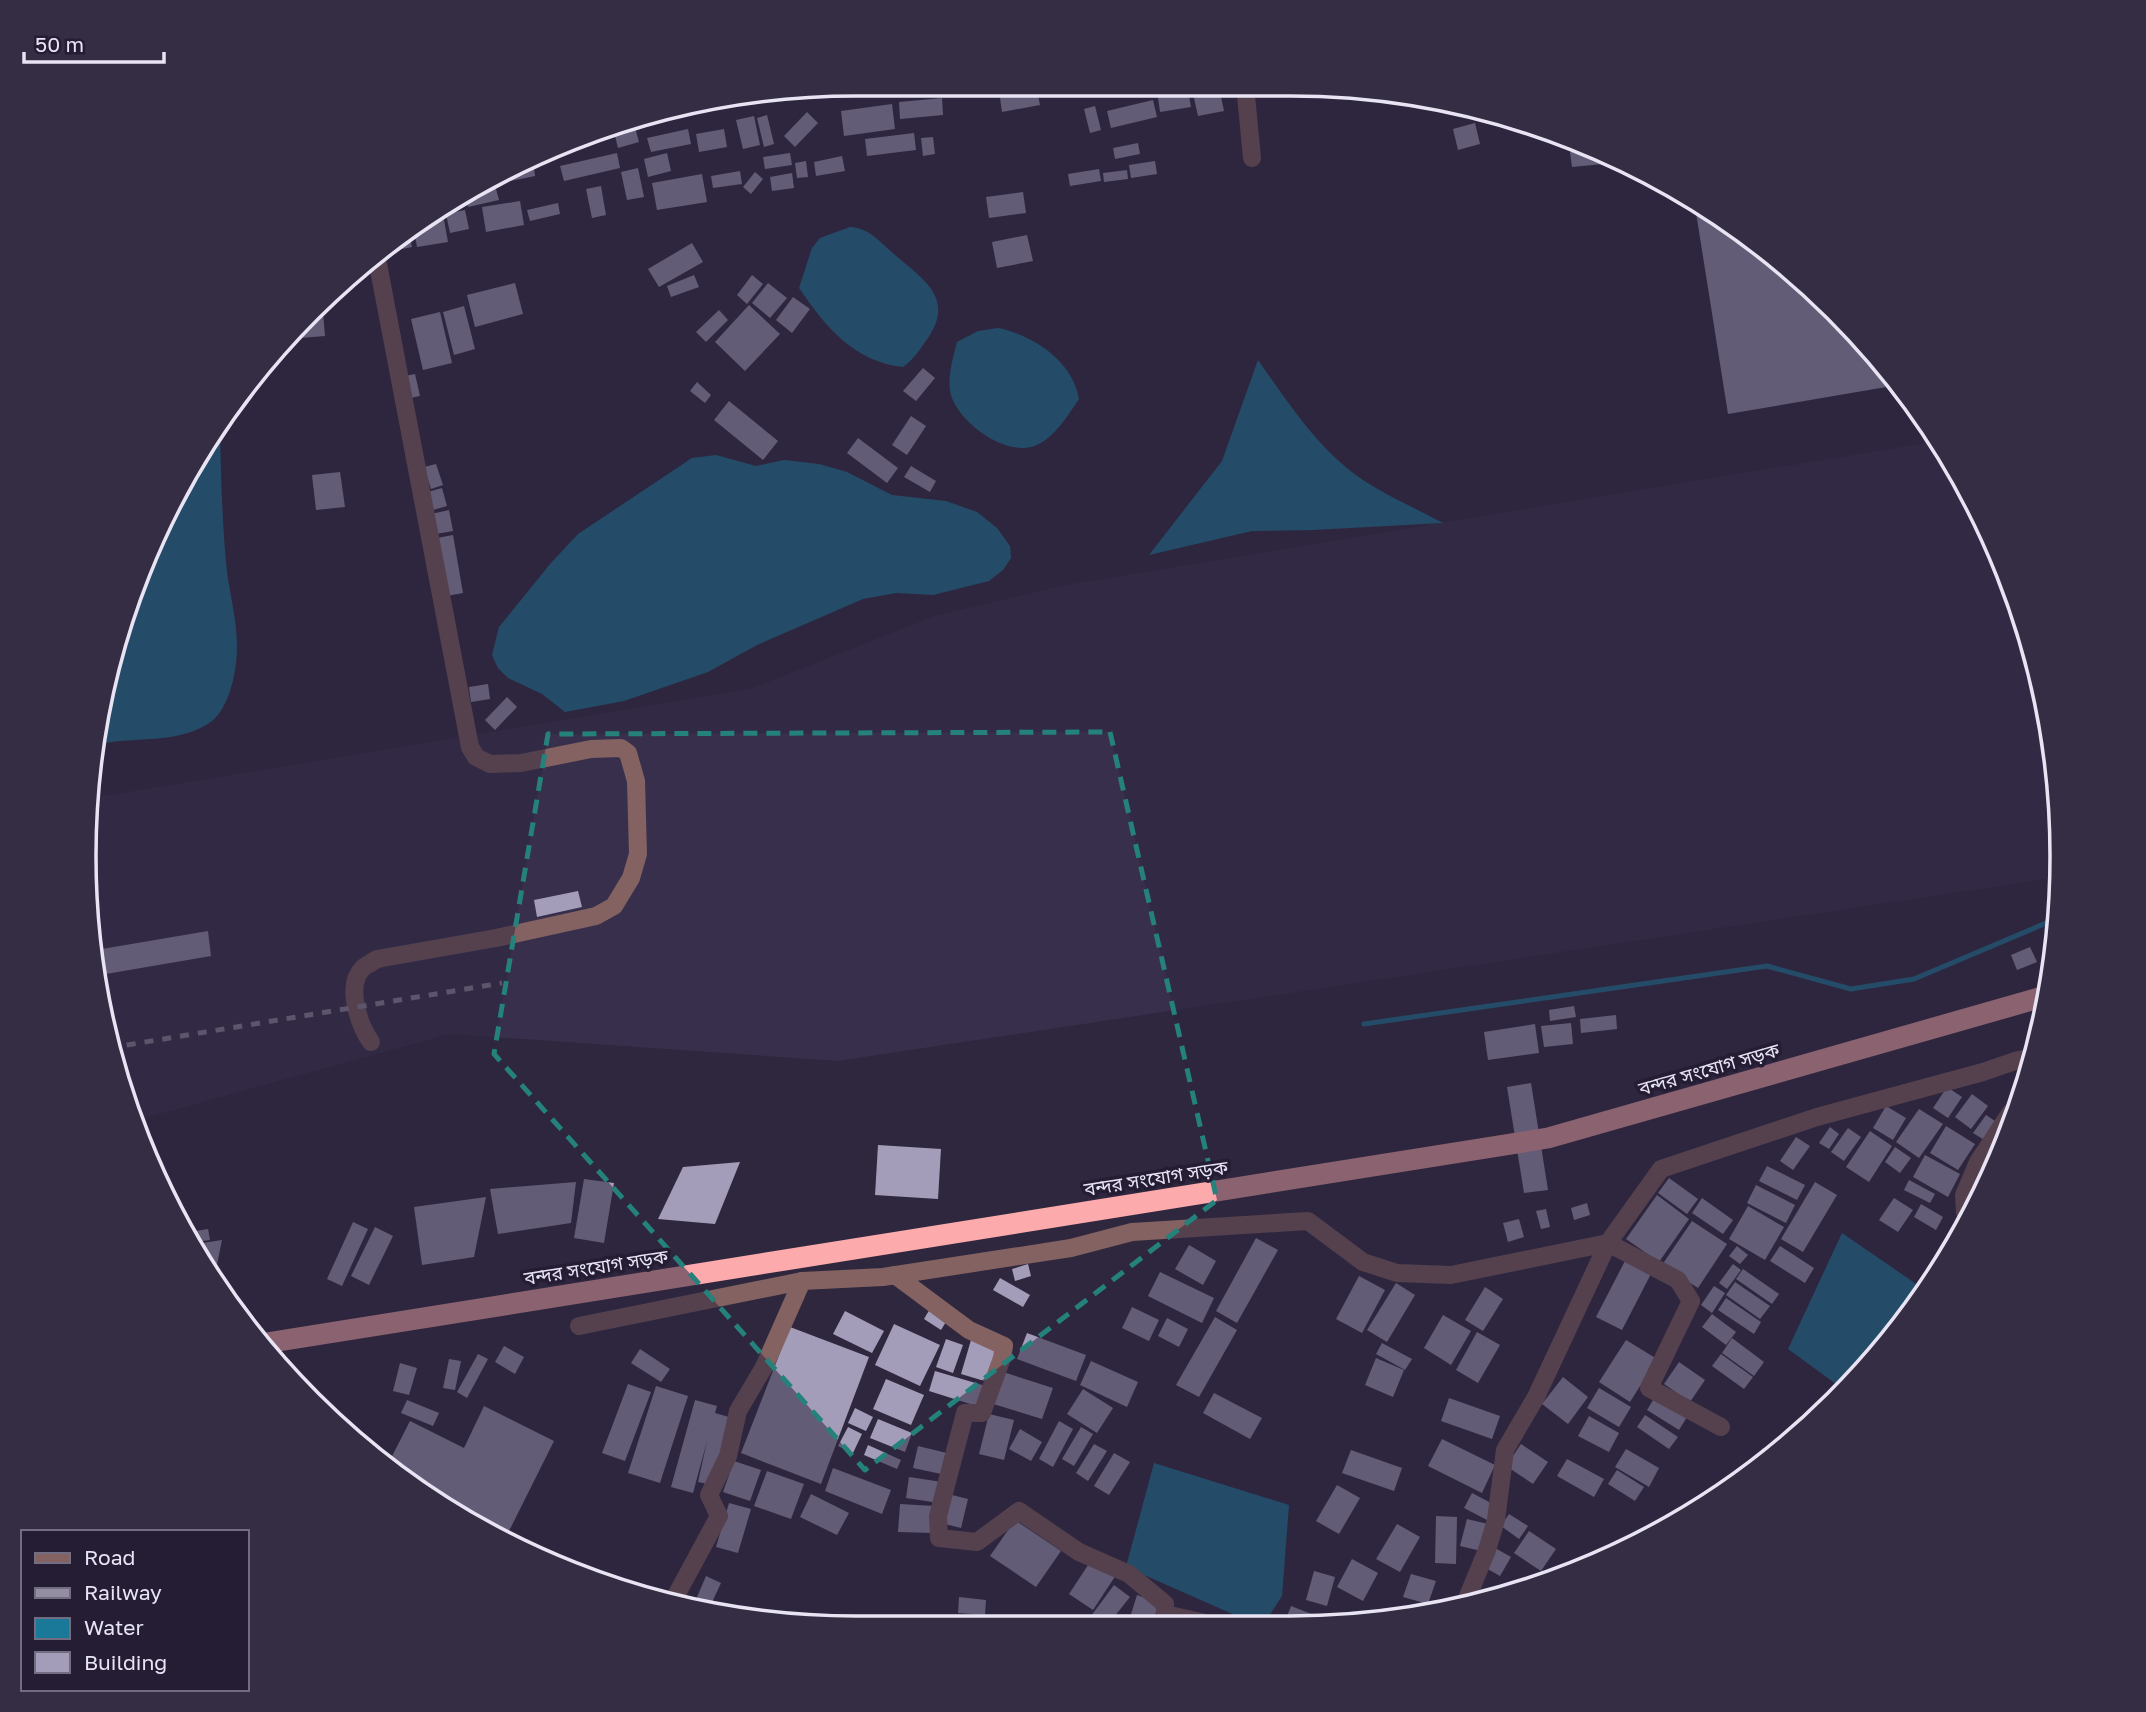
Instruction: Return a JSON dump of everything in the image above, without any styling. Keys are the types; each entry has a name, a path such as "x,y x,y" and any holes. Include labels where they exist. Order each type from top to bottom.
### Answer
{"highway":[{"name":"বন্দর সংযোগ সড়ক","path":"272,1342 1548,1139 2036,999"}],"street":[{"path":"1246,96 1252,158"},
{"path":"371,1042 361,1028 353,992 362,969 377,960 596,916 614,906 631,878 638,855 636,781 628,753 621,748 591,749 521,763 490,764 475,757 470,747 378,265"},
{"path":"1469,1594 1488,1550 1496,1520 1505,1450 1536,1397 1608,1243 1661,1169 1817,1118 2021,1064"},
{"path":"1965,1204 1964,1195 1978,1162 1997,1133"},
{"path":"579,1326 802,1281 895,1275 1071,1248 1132,1232 1308,1221 1363,1262 1397,1273 1451,1275 1608,1243 1678,1280 1691,1301 1649,1388 1721,1427"},
{"path":"895,1275 969,1330 1004,1346 982,1413 965,1413 939,1516 939,1538 977,1542 1019,1511 1079,1552 1129,1574 1165,1604 1163,1616"},
{"path":"676,1594 719,1516 709,1495 728,1456 738,1411 764,1367 802,1281"}],"highlighted area":[{"path":"1110,732 1217,1200 865,1470 494,1054 548,734"}],"shaded area":[{"path":"1927,443 1948,476 1992,565 2024,659 2043,757 2048,806 2049,878 838,1061 449,1034 144,1118 122,1053 103,955 96,856 99,797 750,689 935,616 1066,585"}],"water":[{"path":"850,227 869,233 916,272 937,300 938,312 928,338 903,367 886,364 855,350 819,316 799,288 812,248 820,238"},
{"path":"998,328 1025,337 1049,352 1069,373 1079,399 1051,435 1039,444 1027,448 999,443 985,435 962,414 950,391 950,372 957,342 978,331"},
{"path":"1258,360 1308,428 1337,460 1371,485 1443,523 1252,531 1149,555 1222,461"},
{"path":"220,440 225,554 237,640 235,670 229,694 217,716 199,729 172,737 105,743 111,708 122,659 137,612 154,565 175,520"},
{"path":"716,455 756,466 784,460 819,464 847,472 892,495 946,501 977,512 997,528 1010,546 1011,558 1003,570 989,581 933,595 896,593 863,599 757,645 708,672 624,701 565,712 542,694 508,678 498,668 492,655 499,627 550,564 578,534 692,458"},
{"path":"1842,1233 1917,1285 1893,1319 1836,1384 1788,1349"},
{"path":"1154,1463 1289,1505 1282,1596 1269,1616 1237,1616 1126,1567"}],"building":[{"path":"1000,96 1038,96 1040,105 1002,112"},
{"path":"1158,96 1189,96 1191,107 1160,112"},
{"path":"1221,96 1224,111 1198,116 1194,98"},
{"path":"942,98 943,115 900,119 899,102"},
{"path":"1153,100 1157,117 1111,128 1107,111"},
{"path":"892,104 895,129 844,136 841,111"},
{"path":"1095,106 1101,130 1090,133 1084,109"},
{"path":"807,112 818,123 795,147 784,136"},
{"path":"767,115 774,144 764,147 757,118"},
{"path":"754,116 760,145 743,149 736,120"},
{"path":"1475,123 1480,144 1458,150 1453,129"},
{"path":"636,129 639,142 618,148 615,136"},
{"path":"688,129 691,144 651,152 647,138"},
{"path":"724,129 727,147 699,152 696,134"},
{"path":"914,133 916,150 867,156 865,139"},
{"path":"933,137 935,154 923,156 921,138"},
{"path":"1138,143 1140,154 1115,159 1113,148"},
{"path":"1570,152 1581,154 1603,164 1572,167"},
{"path":"617,153 620,168 564,181 560,166"},
{"path":"667,153 671,171 648,177 644,159"},
{"path":"790,153 792,165 765,169 763,157"},
{"path":"842,156 845,171 816,176 814,162"},
{"path":"806,161 808,177 797,178 795,163"},
{"path":"1155,161 1157,174 1131,178 1129,165"},
{"path":"534,168 535,176 508,181"},
{"path":"638,168 644,197 627,200 621,172"},
{"path":"1099,169 1101,181 1070,186 1068,174"},
{"path":"1127,170 1128,179 1104,182 1103,173"},
{"path":"740,171 742,184 713,188 711,176"},
{"path":"755,172 763,179 751,194 743,187"},
{"path":"792,173 794,188 772,191 770,177"},
{"path":"702,174 707,202 657,210 652,183"},
{"path":"601,186 606,215 592,218 586,189"},
{"path":"496,188 499,200 468,207 467,204"},
{"path":"1023,192 1026,213 989,218 986,197"},
{"path":"520,201 524,225 486,232 482,207"},
{"path":"558,203 560,214 530,221 527,210"},
{"path":"465,210 469,229 450,233 446,216"},
{"path":"1696,214 1753,253 1791,285 1827,319 1888,387 1728,414"},
{"path":"444,220 448,242 417,247 415,237"},
{"path":"1027,235 1033,261 997,268 992,242"},
{"path":"411,241 412,247 397,250"},
{"path":"692,243 703,262 659,287 648,269"},
{"path":"694,275 699,287 671,297 667,286"},
{"path":"752,275 763,284 747,304 737,295"},
{"path":"515,283 523,314 475,327 467,295"},
{"path":"768,283 787,298 770,318 752,303"},
{"path":"793,297 810,309 792,333 776,320"},
{"path":"749,305 780,334 745,371 715,342"},
{"path":"464,306 475,349 454,355 443,312"},
{"path":"719,310 728,320 706,342 696,332"},
{"path":"440,312 452,363 423,370 411,319"},
{"path":"323,315 325,336 301,338"},
{"path":"923,368 935,378 916,401 903,391"},
{"path":"415,374 420,396 410,398 405,376"},
{"path":"697,382 711,395 705,403 690,391"},
{"path":"729,401 778,441 763,460 714,420"},
{"path":"911,416 926,426 907,455 892,445"},
{"path":"858,438 898,468 887,483 847,453"},
{"path":"436,464 443,485 431,489 424,467"},
{"path":"911,466 936,481 930,492 904,477"},
{"path":"340,472 345,507 316,510 312,475"},
{"path":"442,488 447,506 433,510 428,492"},
{"path":"449,510 453,531 436,534 431,514"},
{"path":"453,535 463,593 447,596 437,538"},
{"path":"488,684 490,699 471,702 469,687"},
{"path":"507,697 517,707 495,730 485,720"},
{"path":"578,891 582,907 537,917 534,900"},
{"path":"208,931 211,956 106,974 102,949"},
{"path":"2030,947 2037,962 2017,970 2011,955"},
{"path":"1574,1006 1576,1017 1550,1021 1549,1010"},
{"path":"1616,1015 1617,1029 1581,1033 1580,1019"},
{"path":"1571,1023 1573,1044 1544,1047 1541,1026"},
{"path":"1535,1024 1539,1053 1488,1060 1484,1032"},
{"path":"1531,1083 1548,1190 1524,1193 1507,1087"},
{"path":"1947,1087 1962,1097 1948,1118 1933,1108"},
{"path":"1972,1094 1988,1106 1971,1129 1955,1117"},
{"path":"1886,1106 1906,1118 1893,1140 1873,1128"},
{"path":"1919,1109 1943,1124 1919,1158 1896,1142"},
{"path":"1986,1115 1998,1123 1986,1141 1973,1133"},
{"path":"1946,1126 1975,1144 1958,1170 1930,1153"},
{"path":"1830,1127 1839,1134 1829,1149 1819,1143"},
{"path":"1848,1128 1861,1137 1844,1161 1831,1152"},
{"path":"1870,1131 1892,1146 1869,1182 1846,1167"},
{"path":"1796,1137 1810,1146 1793,1170 1780,1161"},
{"path":"878,1145 941,1149 938,1199 875,1195"},
{"path":"1895,1147 1911,1158 1900,1173 1885,1162"},
{"path":"1925,1155 1960,1174 1948,1197 1913,1177"},
{"path":"740,1162 715,1224 658,1219 683,1167"},
{"path":"1767,1166 1805,1185 1797,1200 1759,1181"},
{"path":"1669,1178 1698,1199 1687,1214 1658,1193"},
{"path":"584,1179 614,1183 604,1243 574,1238"},
{"path":"1909,1180 1935,1194 1930,1203 1904,1190"},
{"path":"576,1182 571,1223 498,1234 490,1189"},
{"path":"1815,1182 1837,1195 1803,1252 1781,1239"},
{"path":"1756,1185 1795,1205 1786,1223 1747,1203"},
{"path":"1657,1195 1689,1219 1659,1262 1626,1239"},
{"path":"486,1197 474,1257 422,1265 414,1207"},
{"path":"1702,1198 1733,1220 1723,1234 1692,1213"},
{"path":"1894,1198 1913,1210 1898,1232 1879,1220"},
{"path":"1587,1203 1590,1215 1574,1220 1571,1208"},
{"path":"1921,1204 1943,1217 1936,1230 1914,1217"},
{"path":"1748,1206 1784,1227 1765,1260 1729,1239"},
{"path":"1546,1209 1550,1227 1541,1229 1536,1211"},
{"path":"1519,1219 1524,1237 1508,1242 1503,1223"},
{"path":"1692,1221 1727,1244 1698,1288 1662,1265"},
{"path":"353,1222 368,1229 342,1286 327,1279"},
{"path":"375,1227 393,1236 369,1285 351,1276"},
{"path":"208,1229 210,1240 201,1241 195,1231"},
{"path":"1256,1238 1278,1250 1237,1323 1216,1311"},
{"path":"222,1240 217,1266 202,1243"},
{"path":"1189,1245 1216,1261 1203,1285 1175,1269"},
{"path":"1737,1246 1748,1255 1740,1264 1729,1256"},
{"path":"1780,1246 1814,1268 1805,1283 1770,1261"},
{"path":"1627,1257 1653,1270 1622,1330 1596,1317"},
{"path":"1028,1264 1031,1276 1015,1281 1012,1269"},
{"path":"1733,1264 1741,1270 1727,1289 1719,1283"},
{"path":"1743,1269 1779,1294 1772,1304 1736,1279"},
{"path":"1160,1272 1214,1298 1202,1323 1148,1296"},
{"path":"1359,1276 1385,1290 1362,1333 1336,1319"},
{"path":"1000,1278 1030,1295 1023,1307 993,1290"},
{"path":"1735,1282 1770,1306 1760,1319 1726,1295"},
{"path":"1396,1283 1415,1295 1387,1342 1367,1330"},
{"path":"1714,1286 1725,1293 1712,1313 1701,1305"},
{"path":"1485,1287 1503,1299 1483,1331 1465,1320"},
{"path":"1726,1298 1761,1322 1754,1334 1718,1310"},
{"path":"931,1307 949,1317 941,1330 924,1319"},
{"path":"1132,1307 1159,1320 1149,1341 1122,1328"},
{"path":"845,1311 884,1331 872,1353 833,1334"},
{"path":"1712,1314 1736,1332 1726,1345 1702,1327"},
{"path":"1443,1315 1471,1331 1451,1365 1424,1348"},
{"path":"1215,1317 1237,1330 1199,1397 1176,1385"},
{"path":"1167,1318 1188,1329 1179,1347 1158,1336"},
{"path":"894,1324 940,1345 920,1386 875,1365"},
{"path":"790,1327 869,1357 821,1484 741,1453"},
{"path":"1477,1332 1500,1345 1478,1383 1456,1370"},
{"path":"1027,1333 1086,1355 1076,1381 1017,1359"},
{"path":"1732,1338 1764,1362 1754,1376 1722,1353"},
{"path":"946,1339 963,1345 953,1373 936,1367"},
{"path":"971,1340 1001,1348 991,1383 961,1374"},
{"path":"1626,1340 1657,1359 1630,1402 1599,1382"},
{"path":"1382,1343 1412,1359 1405,1370 1376,1354"},
{"path":"504,1346 524,1357 515,1374 495,1362"},
{"path":"640,1349 670,1369 661,1382 631,1363"},
{"path":"478,1354 488,1359 467,1398 457,1392"},
{"path":"1721,1354 1753,1377 1744,1389 1712,1366"},
{"path":"1376,1358 1404,1370 1393,1397 1365,1385"},
{"path":"449,1359 461,1361 455,1390 443,1388"},
{"path":"1091,1361 1138,1382 1127,1407 1080,1385"},
{"path":"1679,1362 1705,1380 1690,1402 1664,1384"},
{"path":"400,1363 417,1368 409,1395 393,1391"},
{"path":"935,1371 989,1387 983,1408 929,1391"},
{"path":"1000,1371 1053,1388 1042,1419 990,1403"},
{"path":"1563,1377 1588,1397 1568,1424 1542,1404"},
{"path":"886,1379 924,1395 911,1425 873,1409"},
{"path":"628,1384 651,1392 625,1461 602,1453"},
{"path":"656,1386 688,1396 660,1483 628,1473"},
{"path":"1599,1388 1631,1407 1619,1427 1587,1408"},
{"path":"1083,1389 1113,1408 1097,1433 1067,1414"},
{"path":"1214,1393 1262,1418 1250,1439 1203,1413"},
{"path":"1655,1397 1687,1417 1679,1430 1647,1410"},
{"path":"1449,1398 1500,1416 1492,1439 1441,1421"},
{"path":"407,1400 439,1413 433,1426 401,1413"},
{"path":"695,1400 717,1406 715,1413 729,1417 713,1485 698,1482 707,1441 693,1493 671,1487"},
{"path":"484,1406 554,1441 509,1531 434,1488 391,1458 410,1421 464,1448"},
{"path":"855,1408 873,1417 866,1431 848,1423"},
{"path":"989,1414 1014,1420 1004,1460 979,1454"},
{"path":"1645,1415 1678,1437 1669,1449 1637,1427"},
{"path":"1589,1416 1619,1433 1609,1452 1578,1436"},
{"path":"878,1419 912,1433 905,1452 870,1438"},
{"path":"1059,1421 1073,1429 1053,1467 1039,1459"},
{"path":"848,1427 862,1434 853,1453 838,1446"},
{"path":"1081,1427 1093,1434 1074,1466 1062,1459"},
{"path":"1020,1429 1042,1442 1031,1461 1009,1449"},
{"path":"1442,1439 1495,1465 1482,1493 1428,1466"},
{"path":"1094,1444 1107,1451 1088,1481 1076,1473"},
{"path":"1521,1444 1548,1462 1533,1484 1506,1466"},
{"path":"868,1445 901,1460 897,1469 864,1455"},
{"path":"918,1446 951,1454 946,1475 913,1468"},
{"path":"1626,1449 1659,1468 1649,1487 1615,1467"},
{"path":"1351,1450 1402,1468 1394,1491 1342,1473"},
{"path":"1114,1453 1130,1462 1109,1495 1094,1486"},
{"path":"1567,1459 1604,1479 1594,1497 1557,1476"},
{"path":"734,1461 761,1470 750,1501 723,1492"},
{"path":"833,1468 891,1490 882,1514 825,1491"},
{"path":"1617,1470 1644,1487 1635,1501 1608,1484"},
{"path":"767,1471 804,1484 791,1519 754,1506"},
{"path":"909,1477 942,1482 939,1503 906,1498"},
{"path":"1337,1485 1360,1498 1339,1534 1316,1521"},
{"path":"1472,1493 1495,1505 1487,1520 1464,1508"},
{"path":"811,1494 849,1513 837,1535 800,1517"},
{"path":"948,1494 968,1499 961,1528 941,1523"},
{"path":"729,1503 751,1509 738,1553 716,1547"},
{"path":"900,1504 934,1506 933,1533 898,1532"},
{"path":"1509,1514 1528,1526 1519,1539 1501,1526"},
{"path":"1436,1516 1457,1517 1456,1564 1435,1563"},
{"path":"1467,1519 1488,1524 1481,1551 1460,1546"},
{"path":"1015,1520 1061,1551 1036,1587 990,1556"},
{"path":"1397,1524 1420,1537 1400,1572 1376,1559"},
{"path":"1529,1531 1556,1549 1541,1571 1514,1553"},
{"path":"1495,1548 1511,1557 1500,1576 1484,1567"},
{"path":"1094,1556 1118,1572 1093,1610 1069,1594"},
{"path":"1352,1559 1378,1573 1363,1601 1337,1587"},
{"path":"1314,1571 1335,1577 1327,1606 1306,1600"},
{"path":"1411,1574 1436,1581 1429,1603 1403,1597"},
{"path":"706,1576 721,1583 712,1602 696,1598"},
{"path":"1114,1585 1130,1597 1115,1616 1091,1616"},
{"path":"1137,1595 1159,1603 1155,1616 1130,1616"},
{"path":"959,1597 986,1600 985,1615 958,1613"},
{"path":"1291,1606 1314,1615 1290,1616 1287,1616"}],"waterway":[{"path":"1364,1024 1767,966 1851,989 1914,979 2046,923"}],"railway":[{"path":"120,1046 502,983"}]}
